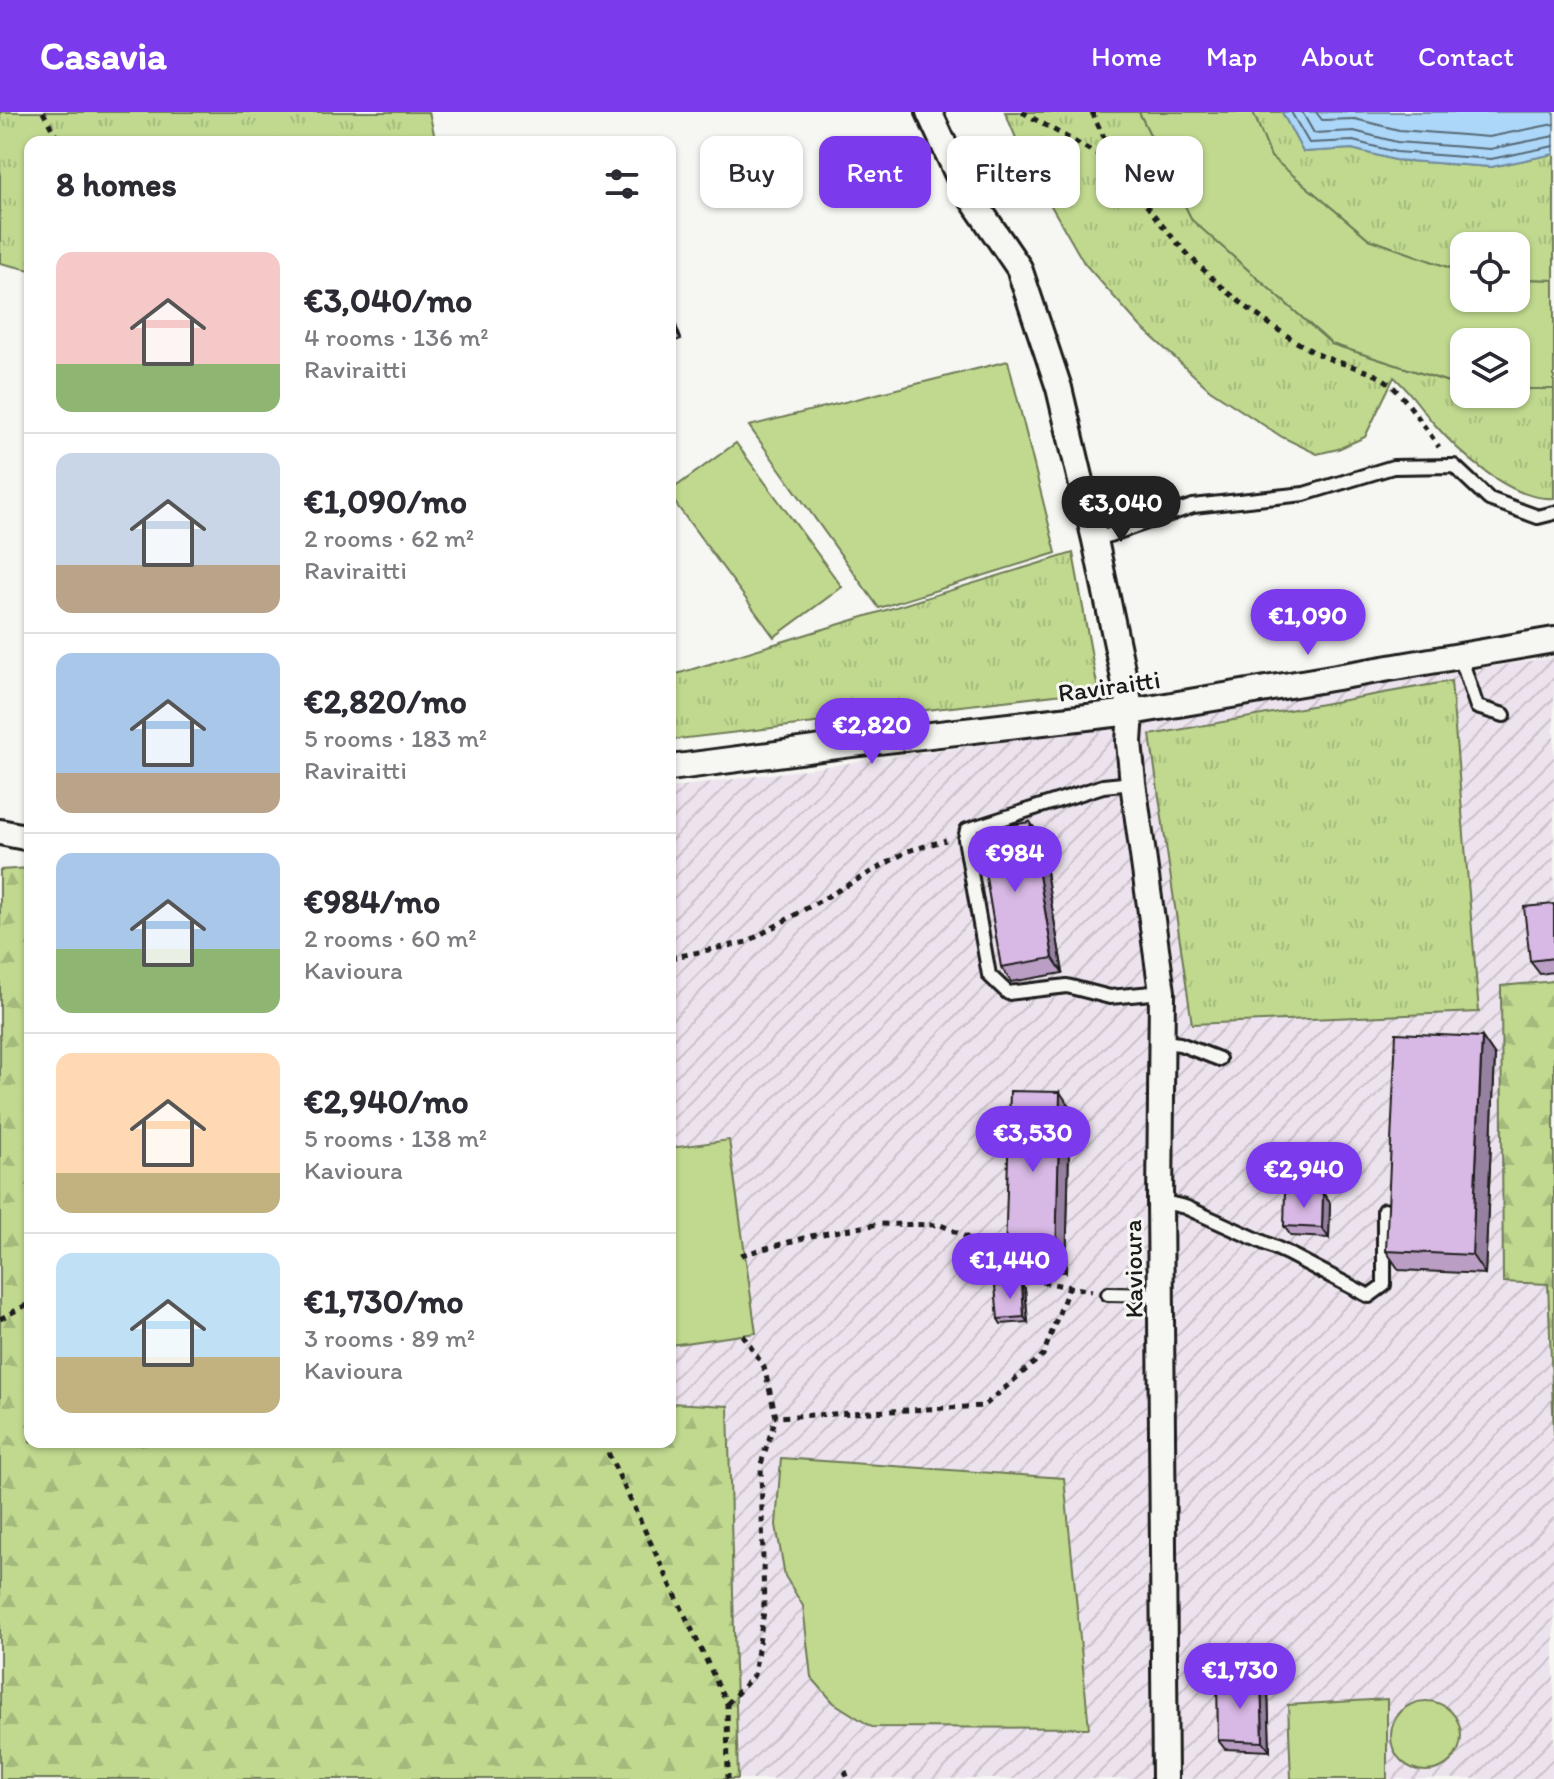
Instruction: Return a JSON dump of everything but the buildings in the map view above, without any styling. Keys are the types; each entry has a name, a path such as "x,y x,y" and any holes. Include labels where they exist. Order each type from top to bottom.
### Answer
{"street":[{"name":"Kavioura","path":"929,112 963,186 1019,268 1059,388 1131,712 1129,742 1133,783 1162,992 1160,1201 1165,1779"},
{"name":"Raviraitti","path":"676,767 1131,712 1554,640"},
{"path":"0,832 24,837"}],"lane":[{"path":"1095,540 1193,506 1304,494 1393,467 1454,466 1489,499 1538,517 1554,513"},
{"path":"1460,656 1477,707 1504,715"},
{"path":"1133,783 1103,786 967,830 965,839 989,975 1008,993 1067,986 1110,997 1162,992"},
{"path":"1163,1042 1180,1044 1219,1059"},
{"path":"1160,1201 1200,1213 1287,1253 1369,1296 1384,1285 1384,1210"},
{"path":"1108,1294 1162,1295"}],"path":[{"path":"43,112 56,136"},
{"path":"1022,112 1096,153"},
{"path":"1092,112 1103,136"},
{"path":"1148,208 1201,267 1283,333 1319,355 1385,380 1454,466"},
{"path":"676,957 747,942 908,851 948,840 967,830"},
{"path":"741,1255 811,1236 879,1224 941,1225 981,1244 1010,1276 1108,1294"},
{"path":"776,1417 984,1406 1043,1355 1069,1287"},
{"path":"0,1319 24,1306"},
{"path":"727,1704 754,1675 764,1611 761,1464 776,1417 764,1367 743,1335"},
{"path":"606,1448 727,1704 728,1779"},
{"path":"845,1771 848,1779"}],"shaded area":[{"path":"1554,657 1554,981 1501,986 1503,1282 1548,1283 1554,1435 1554,1779 738,1779 728,1406 676,1403 676,787 1177,717"}],"green space":[{"path":"0,112 429,112 435,136 24,136 24,269 0,263"},
{"path":"1005,112 1139,112 1151,136 1096,136 1096,208 1186,208 1192,220 1332,344 1450,382 1450,408 1530,408 1530,389 1554,389 1554,498 1520,492 1486,472 1441,431 1394,377 1365,437 1317,454 1282,437 1210,390 1140,326 1084,263 1052,208 1080,208 1080,136 1015,136"},
{"path":"1139,112 1253,112 1271,157 1369,239 1450,268 1450,312 1530,312 1530,279 1554,280 1554,389 1530,389 1530,328 1450,328 1450,382 1332,344 1192,220 1186,208 1203,208 1203,136 1151,136"},
{"path":"1253,112 1282,112 1303,152 1352,149 1395,160 1491,167 1554,154 1554,280 1530,279 1530,232 1450,232 1450,268 1369,239 1271,157"},
{"path":"1008,361 1056,553 879,608 749,426"},
{"path":"736,443 842,587 774,637 676,504 676,487"},
{"path":"1073,553 1098,690 676,739 676,674"},
{"path":"1451,681 1479,1012 1192,1024 1150,735"},
{"path":"24,868 24,1448 676,1448 676,1403 728,1406 738,1779 0,1779 0,870"},
{"path":"1554,981 1554,1435 1548,1284 1503,1282 1501,986"},
{"path":"729,1140 756,1333 676,1344 676,1147"},
{"path":"781,1458 1064,1478 1089,1728 872,1727 834,1703 811,1677 803,1606 785,1576 776,1525"},
{"path":"1387,1699 1387,1779 1291,1779 1288,1705"},
{"path":"1426,1701 1451,1711 1461,1736 1451,1761 1426,1771 1401,1761 1391,1736 1401,1711"}],"water":[{"path":"1282,112 1554,112 1554,154 1491,167 1395,160 1352,149 1303,152"}]}
